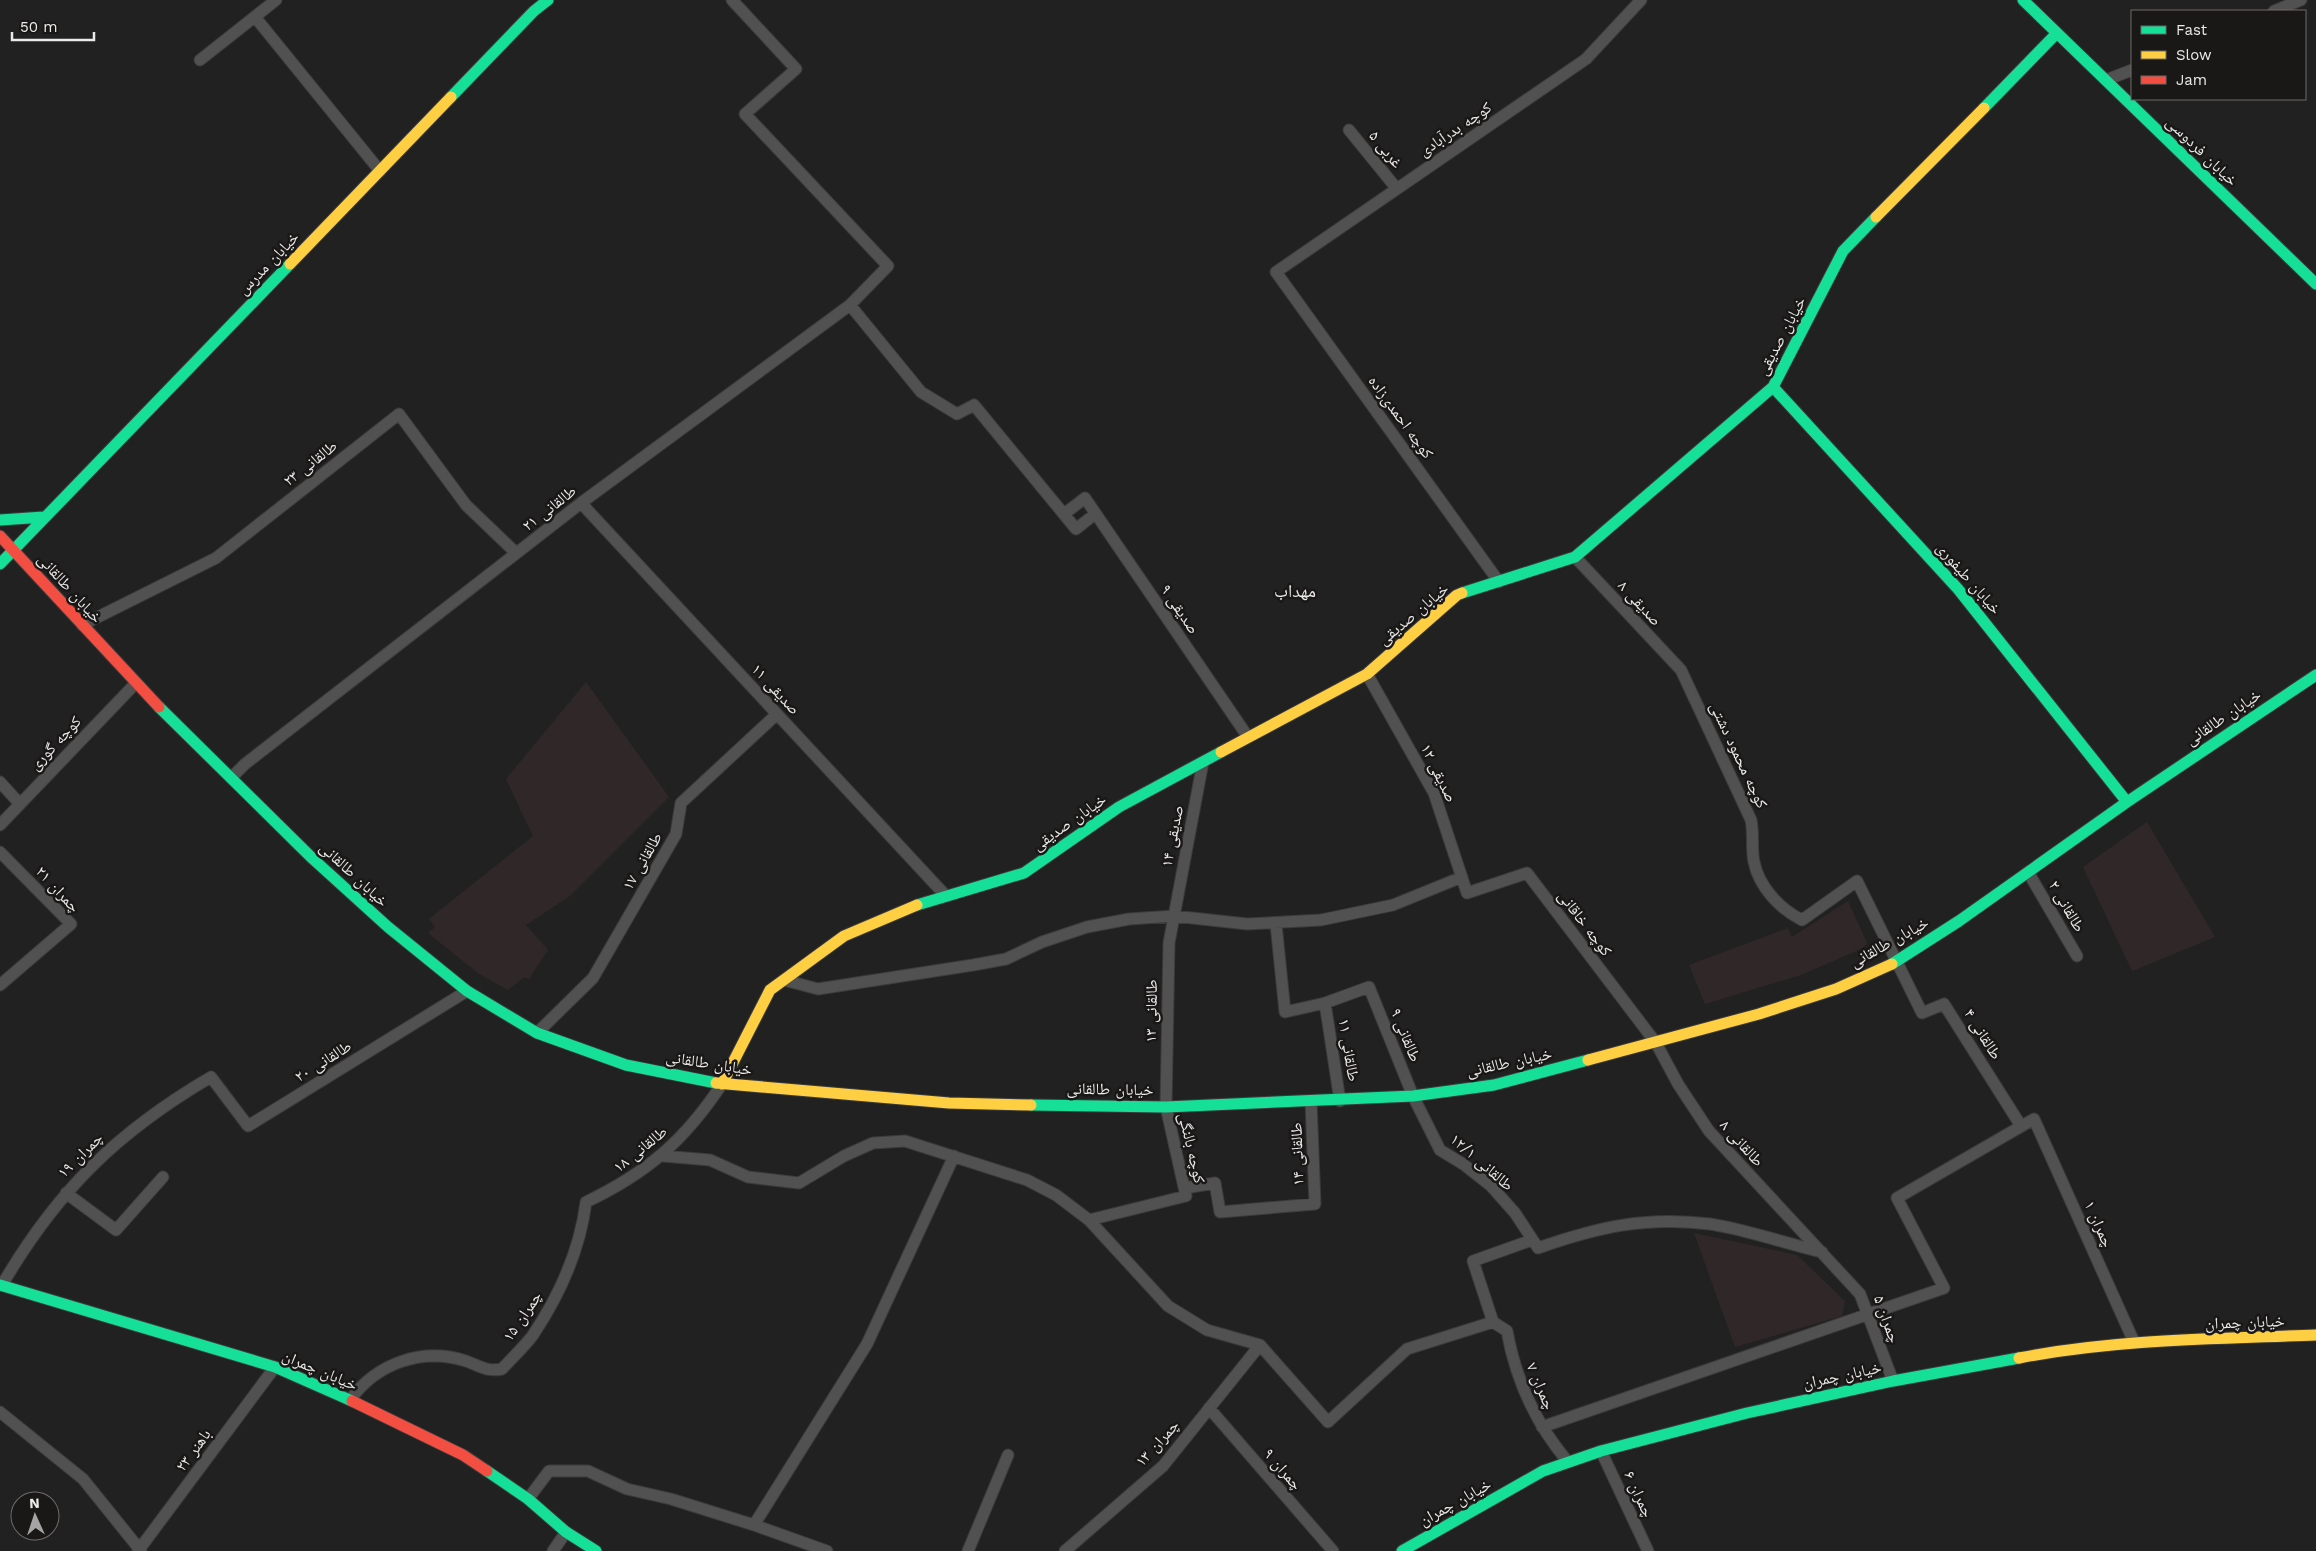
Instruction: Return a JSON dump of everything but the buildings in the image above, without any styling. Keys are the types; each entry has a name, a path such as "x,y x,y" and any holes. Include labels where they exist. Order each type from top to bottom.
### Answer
{"main road":[{"path":"524,0 534,12"},
{"name":"خیابان مدرس","path":"0,564 534,12 548,0"},
{"name":"خیابان فردوسی","path":"2023,0 2316,284"},
{"name":"خیابان صدیقی","path":"722,1084 770,990 844,936 913,906 1024,873 1119,807 1367,674 1457,595 1576,557 1773,387 1844,251 2057,33"},
{"name":"خیابان طیفوری","path":"1773,387 1958,589 2127,802"},
{"path":"0,520 44,518"},
{"name":"خیابان طالقانی","path":"0,536 135,684 313,859 374,915 467,991 537,1033 626,1065 722,1084 948,1103 1166,1107 1340,1101 1413,1096 1494,1084 1656,1043 1759,1014 1836,989 1896,961 1959,921 2127,802 2316,675"},
{"name":"خیابان چمران","path":"1,1285 274,1367 350,1400 463,1455 528,1499 566,1532 596,1551"},
{"name":"خیابان چمران","path":"1402,1551 1543,1471 1602,1451 1746,1413 1893,1381 2065,1349 2134,1342 2316,1335"}],"street":[{"path":"200,60 276,0"},
{"name":"طالقانی ۲۱","path":"231,778 245,764 581,503 850,304 888,266 745,114 796,69 732,0"},
{"name":"کوچه بدرآبادی","path":"1276,272 1586,59 1642,0"},
{"path":"2276,10 2301,0"},
{"path":"255,17 380,171"},
{"path":"2106,80 2131,70"},
{"name":"۵ غربی","path":"1349,130 1397,189"},
{"name":"کوچه احمدی‌زاده","path":"1276,272 1499,582"},
{"path":"850,304 921,392 957,414 974,405 1076,529 1095,514"},
{"name":"طالقانی ۲۳","path":"82,625 216,558 398,414 466,505 516,553"},
{"name":"صدیقی ۹","path":"1064,514 1085,498 1248,737"},
{"name":"صدیقی ۱۱","path":"581,503 946,896"},
{"name":"صدیقی ۸","path":"1576,557 1682,670"},
{"name":"کوچه محمود دشتی","path":"1682,670 1751,820 1754,833 1753,862 1763,884 1774,900 1792,915 1802,920 1857,882 1896,961"},
{"name":"صدیقی ۱۲","path":"1367,674 1434,793 1467,893"},
{"name":"کوچه گوری","path":"0,825 135,684"},
{"name":"طالقانی ۱۷","path":"537,1033 593,978 676,834 681,803 777,714"},
{"name":"صدیقی ۱۴","path":"1174,916 1203,762"},
{"path":"0,782 20,804"},
{"name":"چمران ۲۱","path":"0,852 71,924 0,985"},
{"name":"طالقانی ۲","path":"2028,872 2077,956"},
{"name":"کوچه خاقانی","path":"1467,893 1528,873 1656,1043"},
{"path":"784,980 818,989 933,972 1006,958 1042,942 1087,927 1129,919 1174,916 1220,922 1276,924 1321,920 1366,912 1428,892 1462,877"},
{"name":"طالقانی ۱۳","path":"1166,1107 1169,943 1174,916"},
{"path":"1276,924 1285,1012 1325,1003"},
{"name":"طالقانی ۴","path":"1896,961 1922,1013 1944,1004 2021,1126"},
{"name":"طالقانی ۹","path":"1325,1003 1369,987 1413,1096"},
{"name":"طالقانی ۲۰","path":"211,1077 248,1126 467,991"},
{"name":"طالقانی ۱۱","path":"1325,1003 1340,1101"},
{"name":"طالقانی ۸","path":"1656,1043 1678,1084 1709,1131 1822,1252"},
{"name":"چمران ۱۹","path":"1,1285 42,1222 66,1193 118,1140 155,1112 211,1077"},
{"name":"طالقانی ۱۸","path":"586,1202 619,1187 662,1156 700,1118 722,1084"},
{"name":"طالقانی ۱۲/۱","path":"1413,1096 1440,1150 1463,1164 1491,1186 1515,1212 1535,1244"},
{"name":"طالقانی ۱۴","path":"1186,1192 1215,1183 1220,1212 1315,1204 1311,1102"},
{"name":"کوچه بالنگی","path":"1166,1107 1186,1192"},
{"name":"چمران ۱","path":"2021,1126 2034,1119 2134,1342"},
{"path":"1542,1427 1944,1288 1897,1198 2021,1126"},
{"path":"662,1156 710,1160 748,1177 799,1183 844,1156 873,1143 905,1142 1026,1180 1056,1196 1089,1220 1168,1306 1207,1330 1260,1345 1328,1422 1407,1348 1493,1322 1473,1261 1588,1231 1628,1223 1670,1221 1712,1224 1822,1252"},
{"path":"754,1525 867,1344 954,1156"},
{"path":"66,1193 116,1230 163,1178"},
{"path":"1089,1220 1186,1192"},
{"name":"چمران ۱۵","path":"350,1400 360,1386 383,1368 410,1358 438,1356 466,1361 482,1370 502,1370 532,1336 564,1281 584,1221 586,1202"},
{"name":"چمران ۵","path":"1822,1252 1860,1294 1893,1381"},
{"name":"چمران ۷","path":"1493,1322 1506,1331 1512,1358 1522,1388 1542,1427 1568,1462"},
{"name":"چمران ۱۳","path":"1065,1551 1163,1466 1260,1345"},
{"name":"باهنر ۲۳","path":"140,1550 274,1367"},
{"name":"چمران ۹","path":"1209,1408 1333,1551"},
{"path":"0,1412 84,1479 140,1550"},
{"name":"چمران ۶","path":"1602,1451 1648,1551"},
{"path":"968,1551 1008,1455"},
{"path":"528,1499 548,1471 588,1471 627,1489 671,1499 754,1525 827,1551"},
{"path":"553,1551 566,1532"}],"shaded area":[{"path":"586,682 669,797 570,896 526,925 548,950 529,979 524,977 508,990 479,974 428,933 435,927 429,919 533,836 506,779"},
{"path":"2147,822 2215,937 2132,971 2083,867"},
{"path":"1848,901 1867,943 1863,948 1801,975 1705,1004 1689,965 1788,928 1792,937"},
{"path":"1694,1233 1797,1255 1845,1301 1842,1316 1735,1347"}],"traffic: fast":[{"path":"451,97 534,11 548,0"},
{"path":"2023,0 2316,284"},
{"path":"1984,108 2057,33"},
{"path":"1462,593 1575,557 1773,387 1843,251 1876,217"},
{"path":"0,564 290,264"},
{"path":"1773,387 1958,589 2127,802"},
{"path":"0,520 44,517"},
{"path":"1892,964 1959,921 2127,802 2316,675"},
{"path":"159,707 313,859 388,927 467,991 537,1033 626,1065 716,1083"},
{"path":"917,905 1024,873 1119,807 1221,752"},
{"path":"1031,1105 1166,1107 1413,1096 1494,1085 1588,1060"},
{"path":"0,1285 275,1367 352,1401"},
{"path":"1402,1551 1543,1471 1601,1451 1747,1413 1893,1381 2019,1358"},
{"path":"487,1471 528,1499 566,1532 596,1551"}],"traffic: slow":[{"path":"290,264 451,97"},
{"path":"1876,217 1984,108"},
{"path":"1221,752 1367,674 1457,595 1462,593"},
{"path":"722,1084 770,990 844,936 917,905"},
{"path":"1588,1060 1759,1014 1836,989 1892,964"},
{"path":"716,1083 949,1103 1031,1105"},
{"path":"2019,1358 2130,1343 2316,1335"}],"traffic: jam":[{"path":"0,536 159,707"},
{"path":"352,1401 463,1455 487,1471"}],"district":[{"name":"مهداب","path":"1295,590"}]}
